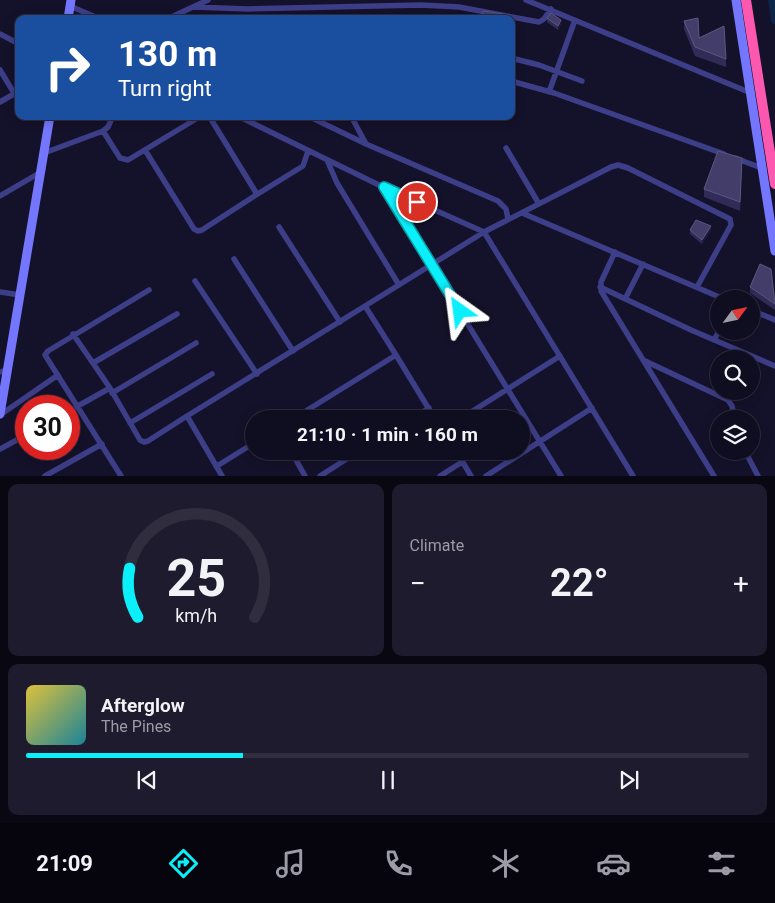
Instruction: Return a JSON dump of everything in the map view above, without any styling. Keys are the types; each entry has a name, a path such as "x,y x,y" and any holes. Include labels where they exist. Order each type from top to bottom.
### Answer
{"highway":[{"path":"746,0 775,184"}],"street":[{"path":"175,15 208,0"},
{"path":"526,0 751,93"},
{"path":"736,0 775,251"},
{"path":"71,3 93,15"},
{"path":"192,7 248,9 421,5 459,7 502,15"},
{"path":"515,18 539,22 544,19 551,9"},
{"path":"549,92 575,20"},
{"path":"0,34 15,42"},
{"path":"515,59 557,71 582,81"},
{"path":"0,70 15,89"},
{"path":"515,82 760,161 773,171"},
{"path":"0,102 15,93"},
{"path":"0,415 4,371 20,295 49,120"},
{"path":"44,153 103,131 108,127 111,120"},
{"path":"103,131 120,158 128,160 194,120"},
{"path":"212,120 256,195"},
{"path":"246,120 384,187 484,232 633,476"},
{"path":"316,120 366,144 498,200 506,209 508,219"},
{"path":"353,120 366,144"},
{"path":"506,148 539,204"},
{"path":"145,150 194,229 198,231 303,166 308,151"},
{"path":"327,160 337,183 399,285"},
{"path":"73,334 111,391 140,440 144,442 257,374 484,232 618,165 628,168 727,218 731,222 697,287"},
{"path":"0,196 41,172"},
{"path":"384,187 561,476"},
{"path":"522,213 710,293"},
{"path":"279,227 340,322"},
{"path":"615,252 600,287 601,291 714,476"},
{"path":"234,259 293,351"},
{"path":"625,299 643,264"},
{"path":"195,281 257,374"},
{"path":"600,287 710,338"},
{"path":"71,395 46,357 46,352 149,290"},
{"path":"0,292 20,295"},
{"path":"365,306 428,408 425,410"},
{"path":"93,363 177,314"},
{"path":"760,314 775,320"},
{"path":"714,340 735,350"},
{"path":"80,405 111,391 196,343"},
{"path":"307,410 396,355"},
{"path":"474,410 560,356"},
{"path":"643,360 710,392"},
{"path":"760,361 775,366"},
{"path":"130,423 212,374"},
{"path":"0,415 58,375"},
{"path":"728,400 733,410"},
{"path":"486,476 592,408"},
{"path":"80,409 121,476"},
{"path":"187,416 222,476"},
{"path":"0,450 15,441"},
{"path":"46,476 102,444"},
{"path":"217,466 245,449"},
{"path":"296,460 305,476"},
{"path":"320,476 345,460"},
{"path":"750,460 758,476"},
{"path":"440,476 462,462 471,476"}],"building":[{"path":"483,11 510,15 482,15"},
{"path":"551,13 561,20 558,26 547,18"},
{"path":"698,18 699,38 724,26 726,59 695,47 684,21"},
{"path":"718,151 742,158 740,202 704,189"},
{"path":"696,220 711,226 702,240 690,230"},
{"path":"760,264 771,269 775,304 760,294 760,290 754,290 750,287"}],"waterway":[{"path":"772,0 775,20"}],"route":[{"path":"417,202 384,187 460,311"}]}
